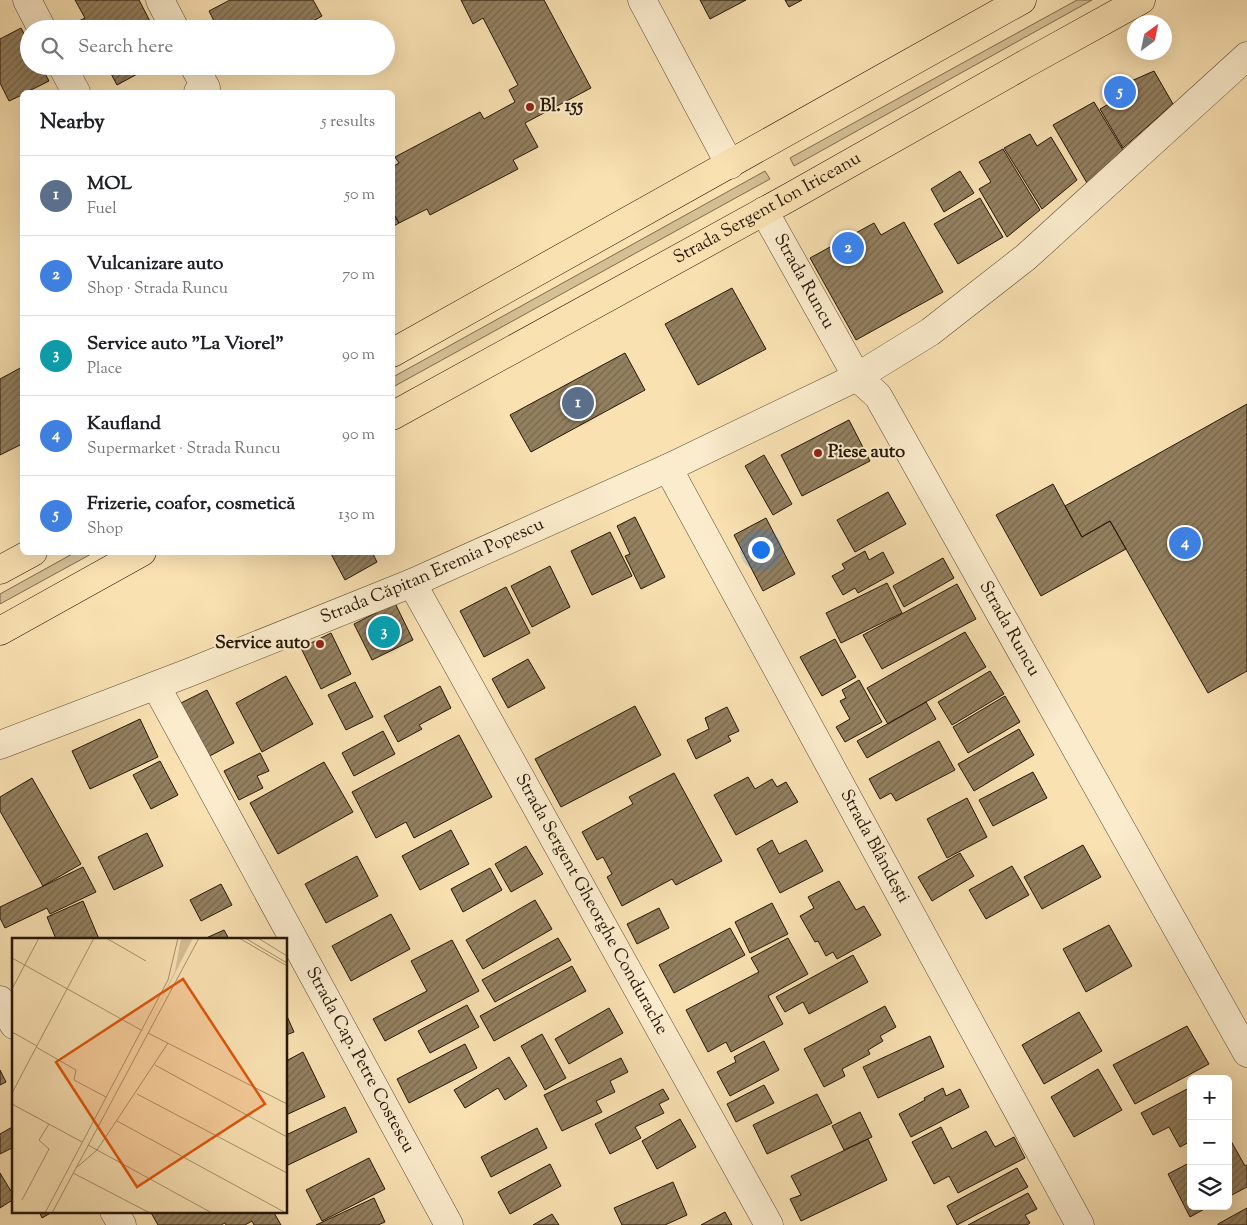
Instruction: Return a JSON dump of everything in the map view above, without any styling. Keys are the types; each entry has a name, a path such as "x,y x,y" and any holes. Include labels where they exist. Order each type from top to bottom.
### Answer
{"main road":[{"name":"Strada Sergent Ion Iriceanu","path":"395,414 1141,0"},
{"path":"395,351 730,165 1016,2"},
{"path":"0,570 27,555"},
{"path":"0,631 137,555"}],"street":[{"path":"27,0 37,20"},
{"path":"160,0 170,20"},
{"path":"642,0 730,165"},
{"name":"Strada Căpitan Eremia Popescu","path":"0,745 156,686 412,583 668,468 857,377 930,332 1026,257 1247,56"},
{"path":"67,75 75,90"},
{"name":"Strada Runcu","path":"764,211 857,377 878,396 1247,1053"},
{"name":"Strada Blândești","path":"668,468 1080,1225"},
{"name":"Strada Sergent Gheorghe Condurache","path":"412,583 770,1225"},
{"name":"Strada Cap. Petre Costescu","path":"156,686 449,1225"},
{"path":"0,1000 12,1022"},
{"path":"115,1212 122,1225"}],"shaded area":[{"path":"1077,0 1092,0 794,166 790,158"},
{"path":"765,171 770,179 395,386 395,376"},
{"path":"70,555 89,555 0,604 0,594"}],"building":[{"path":"75,0 139,0 149,20 81,20 85,18"},
{"path":"230,0 313,0 322,16 315,20 214,20 209,11"},
{"name":"Bl. 155","path":"461,0 544,0 591,88 525,123 538,147 513,160 518,169 430,215 427,209 399,223 395,216 395,165 399,163 395,157 480,112 484,119 515,102 509,90 518,85 483,18 473,24"},
{"path":"700,0 746,0 710,19"},
{"path":"785,0 802,0 789,7"},
{"path":"20,29 20,75 46,75 49,81 31,90 20,90 20,96 9,101 0,83 0,39"},
{"path":"1154,71 1173,104 1123,148 1100,109 1133,90 1129,82"},
{"path":"112,75 135,75 117,85"},
{"path":"1094,102 1123,150 1087,183 1053,125"},
{"path":"1030,134 1037,146 1051,137 1077,180 1042,209 1004,148"},
{"path":"1003,149 1040,210 1007,237 979,189 991,182 979,162"},
{"path":"960,171 974,193 944,212 931,189"},
{"path":"980,198 1003,237 958,264 934,224"},
{"path":"395,216 399,223 395,225"},
{"path":"904,222 943,292 856,340 810,258 874,223 881,235"},
{"path":"732,288 766,349 698,385 665,324"},
{"path":"625,353 645,390 531,452 510,415"},
{"path":"20,368 20,445 0,455 0,379"},
{"path":"1247,404 1247,671 1208,693 1110,521 1082,537 1065,506"},
{"path":"849,420 870,461 802,496 781,455"},
{"path":"764,455 792,504 773,515 745,466"},
{"path":"1053,484 1082,537 1110,521 1126,549 1041,596 996,515"},
{"path":"888,492 906,524 855,552 837,520"},
{"path":"635,517 665,577 641,589 625,556 630,554 617,526"},
{"path":"766,518 795,574 763,591 734,535"},
{"path":"610,532 632,576 592,595 571,551"},
{"path":"865,551 869,560 883,552 894,573 858,593 855,588 843,595 832,576 845,569 842,564"},
{"path":"332,555 374,555 377,562 345,580"},
{"path":"943,558 954,578 904,607 893,586"},
{"path":"550,566 570,607 532,627 511,586"},
{"path":"887,583 902,613 841,643 826,613"},
{"path":"957,584 976,619 882,669 863,635"},
{"path":"506,587 530,633 484,657 460,611"},
{"path":"395,603 413,640 372,660 354,624"},
{"path":"965,632 986,667 888,724 867,688"},
{"path":"331,633 351,674 321,689 301,648"},
{"path":"835,639 856,677 822,696 800,657"},
{"path":"528,659 545,688 508,708 492,679"},
{"path":"990,671 1004,694 952,725 938,702"},
{"path":"286,676 313,724 262,752 236,703"},
{"path":"859,680 882,722 845,742 836,727 850,719 840,701 846,698 842,690"},
{"path":"355,682 373,717 346,730 328,695"},
{"path":"440,686 451,708 419,725 422,729 398,742 384,716"},
{"path":"207,690 234,743 206,758 179,704"},
{"path":"1005,696 1020,722 968,753 953,727"},
{"path":"926,702 936,719 867,758 857,741"},
{"path":"635,706 661,755 561,807 535,759"},
{"path":"727,707 739,731 728,736 731,741 696,759 687,740 709,729 705,718"},
{"path":"140,719 158,757 90,789 72,751"},
{"path":"1019,729 1034,755 974,791 958,764"},
{"path":"383,731 395,754 354,776 342,753"},
{"path":"459,735 492,797 414,838 406,822 376,838 352,792"},
{"path":"939,741 955,770 896,801 891,793 880,799 869,779"},
{"path":"260,753 269,771 257,776 263,788 239,800 224,771"},
{"path":"160,761 178,795 151,809 133,775"},
{"path":"324,762 353,812 278,854 250,803"},
{"path":"1033,772 1047,798 993,826 979,800"},
{"path":"674,773 722,861 676,885 672,879 622,906 607,877 612,874 603,857 597,860 582,832 633,804 629,797"},
{"path":"748,777 755,789 772,779 777,787 786,782 798,802 736,835 714,795"},
{"path":"32,778 81,864 43,886 0,811 0,797"},
{"path":"967,798 987,837 947,858 927,819"},
{"path":"451,830 469,864 420,890 402,856"},
{"path":"147,833 163,866 114,890 98,857"},
{"path":"772,840 779,854 806,840 823,871 780,893 757,849"},
{"path":"1083,845 1101,877 1042,909 1024,877"},
{"path":"526,846 543,874 511,892 495,864"},
{"path":"960,853 974,876 932,901 918,877"},
{"path":"357,856 378,896 326,923 305,884"},
{"path":"1012,866 1029,895 986,919 969,890"},
{"path":"83,867 96,892 50,914 47,908 5,928 0,918 0,907"},
{"path":"490,868 502,890 463,912 451,889"},
{"path":"839,881 856,910 864,906 881,935 837,959 833,952 826,956 818,941 815,942 800,916 814,908 808,897"},
{"path":"221,884 232,905 201,921 190,900"},
{"path":"535,900 552,929 483,969 466,940"},
{"path":"83,901 99,938 56,938 47,917"},
{"path":"772,903 788,934 750,953 735,922"},
{"path":"659,908 669,928 637,944 627,924"},
{"path":"391,914 410,949 351,981 332,946"},
{"path":"1109,925 1132,966 1086,992 1063,949"},
{"path":"730,928 745,955 674,993 659,965"},
{"path":"224,930 228,938 206,938"},
{"path":"558,938 571,960 495,1002 482,980"},
{"path":"788,938 808,974 768,996 783,1024 731,1052 726,1042 708,1052 686,1010 759,972 751,958"},
{"path":"452,940 479,991 385,1041 373,1019 427,991 411,961"},
{"path":"853,955 868,982 809,1014 803,1002 785,1012 776,997"},
{"path":"572,966 586,991 494,1041 480,1016"},
{"path":"467,1005 479,1027 430,1053 418,1031"},
{"path":"885,1006 896,1027 880,1036 883,1041 868,1050 870,1054 842,1069 845,1076 824,1087 804,1049"},
{"path":"609,1008 623,1033 569,1064 555,1039"},
{"path":"1079,1012 1102,1051 1044,1084 1022,1045"},
{"path":"288,1018 294,1032 288,1034"},
{"path":"1187,1026 1209,1064 1135,1104 1113,1065"},
{"path":"542,1034 566,1078 545,1090 521,1046"},
{"path":"930,1036 944,1067 878,1098 863,1067"},
{"path":"764,1041 779,1070 730,1096 717,1072 736,1062 734,1057"},
{"path":"465,1044 477,1068 409,1103 397,1079"},
{"path":"303,1052 325,1097 288,1114 288,1060"},
{"path":"509,1057 527,1086 505,1100 498,1088 465,1108 454,1090"},
{"path":"621,1058 628,1072 610,1081 615,1092 596,1101 602,1112 562,1131 544,1095"},
{"path":"1098,1069 1122,1110 1074,1137 1051,1097"},
{"path":"0,1070 6,1082 0,1085"},
{"path":"764,1085 774,1103 736,1122 727,1104"},
{"path":"943,1088 946,1096 960,1089 969,1107 911,1137 899,1114"},
{"path":"663,1089 669,1099 659,1104 664,1113 635,1127 641,1138 610,1154 595,1124"},
{"path":"1187,1089 1187,1143 1180,1147 1169,1127 1153,1135 1141,1113"},
{"path":"817,1094 832,1123 767,1154 753,1125"},
{"path":"345,1107 357,1132 288,1165 288,1134"},
{"path":"860,1112 872,1137 844,1150 832,1126"},
{"path":"680,1119 696,1147 657,1169 642,1141"},
{"path":"12,1127 12,1148 0,1154 0,1134"},
{"path":"941,1127 952,1149 986,1131 995,1147 1014,1137 1025,1158 958,1193 949,1176 934,1184 912,1142"},
{"path":"537,1128 547,1148 491,1177 481,1157"},
{"path":"868,1139 887,1180 801,1221 790,1199 801,1195 791,1176"},
{"path":"1232,1143 1245,1166 1247,1165 1247,1187 1232,1195"},
{"path":"369,1158 385,1189 322,1221 306,1190"},
{"path":"550,1164 561,1186 510,1214 498,1192"},
{"path":"1187,1164 1187,1210 1203,1210 1190,1217 1168,1174"},
{"path":"1017,1168 1028,1187 957,1225 947,1206"},
{"path":"0,1173 12,1193 12,1200 0,1208"},
{"path":"673,1182 687,1215 665,1225 622,1225 614,1208"},
{"path":"1028,1193 1037,1209 1025,1215 1030,1223 1027,1225 968,1225"},
{"path":"374,1198 385,1222 378,1225 316,1225"},
{"path":"1247,1208 1247,1225 1218,1225 1218,1224"},
{"path":"39,1212 52,1212 42,1218"},
{"path":"151,1212 274,1212 281,1225 254,1225 252,1221 245,1225 226,1225 225,1223 221,1225 158,1225"},
{"path":"725,1212 732,1225 701,1225"},
{"path":"552,1214 559,1225 533,1225"}],"place":[{"name":"Frizerie, coafor, cosmetică","path":"1120,92"},
{"name":"Bl. 155","path":"530,107"},
{"name":"Vulcanizare auto","path":"848,248"},
{"name":"MOL","path":"578,403"},
{"name":"Piese auto","path":"818,453"},
{"name":"Kaufland","path":"1185,543"},
{"name":"Service auto \"La Viorel\"","path":"384,632"},
{"name":"Service auto","path":"320,644"}]}
